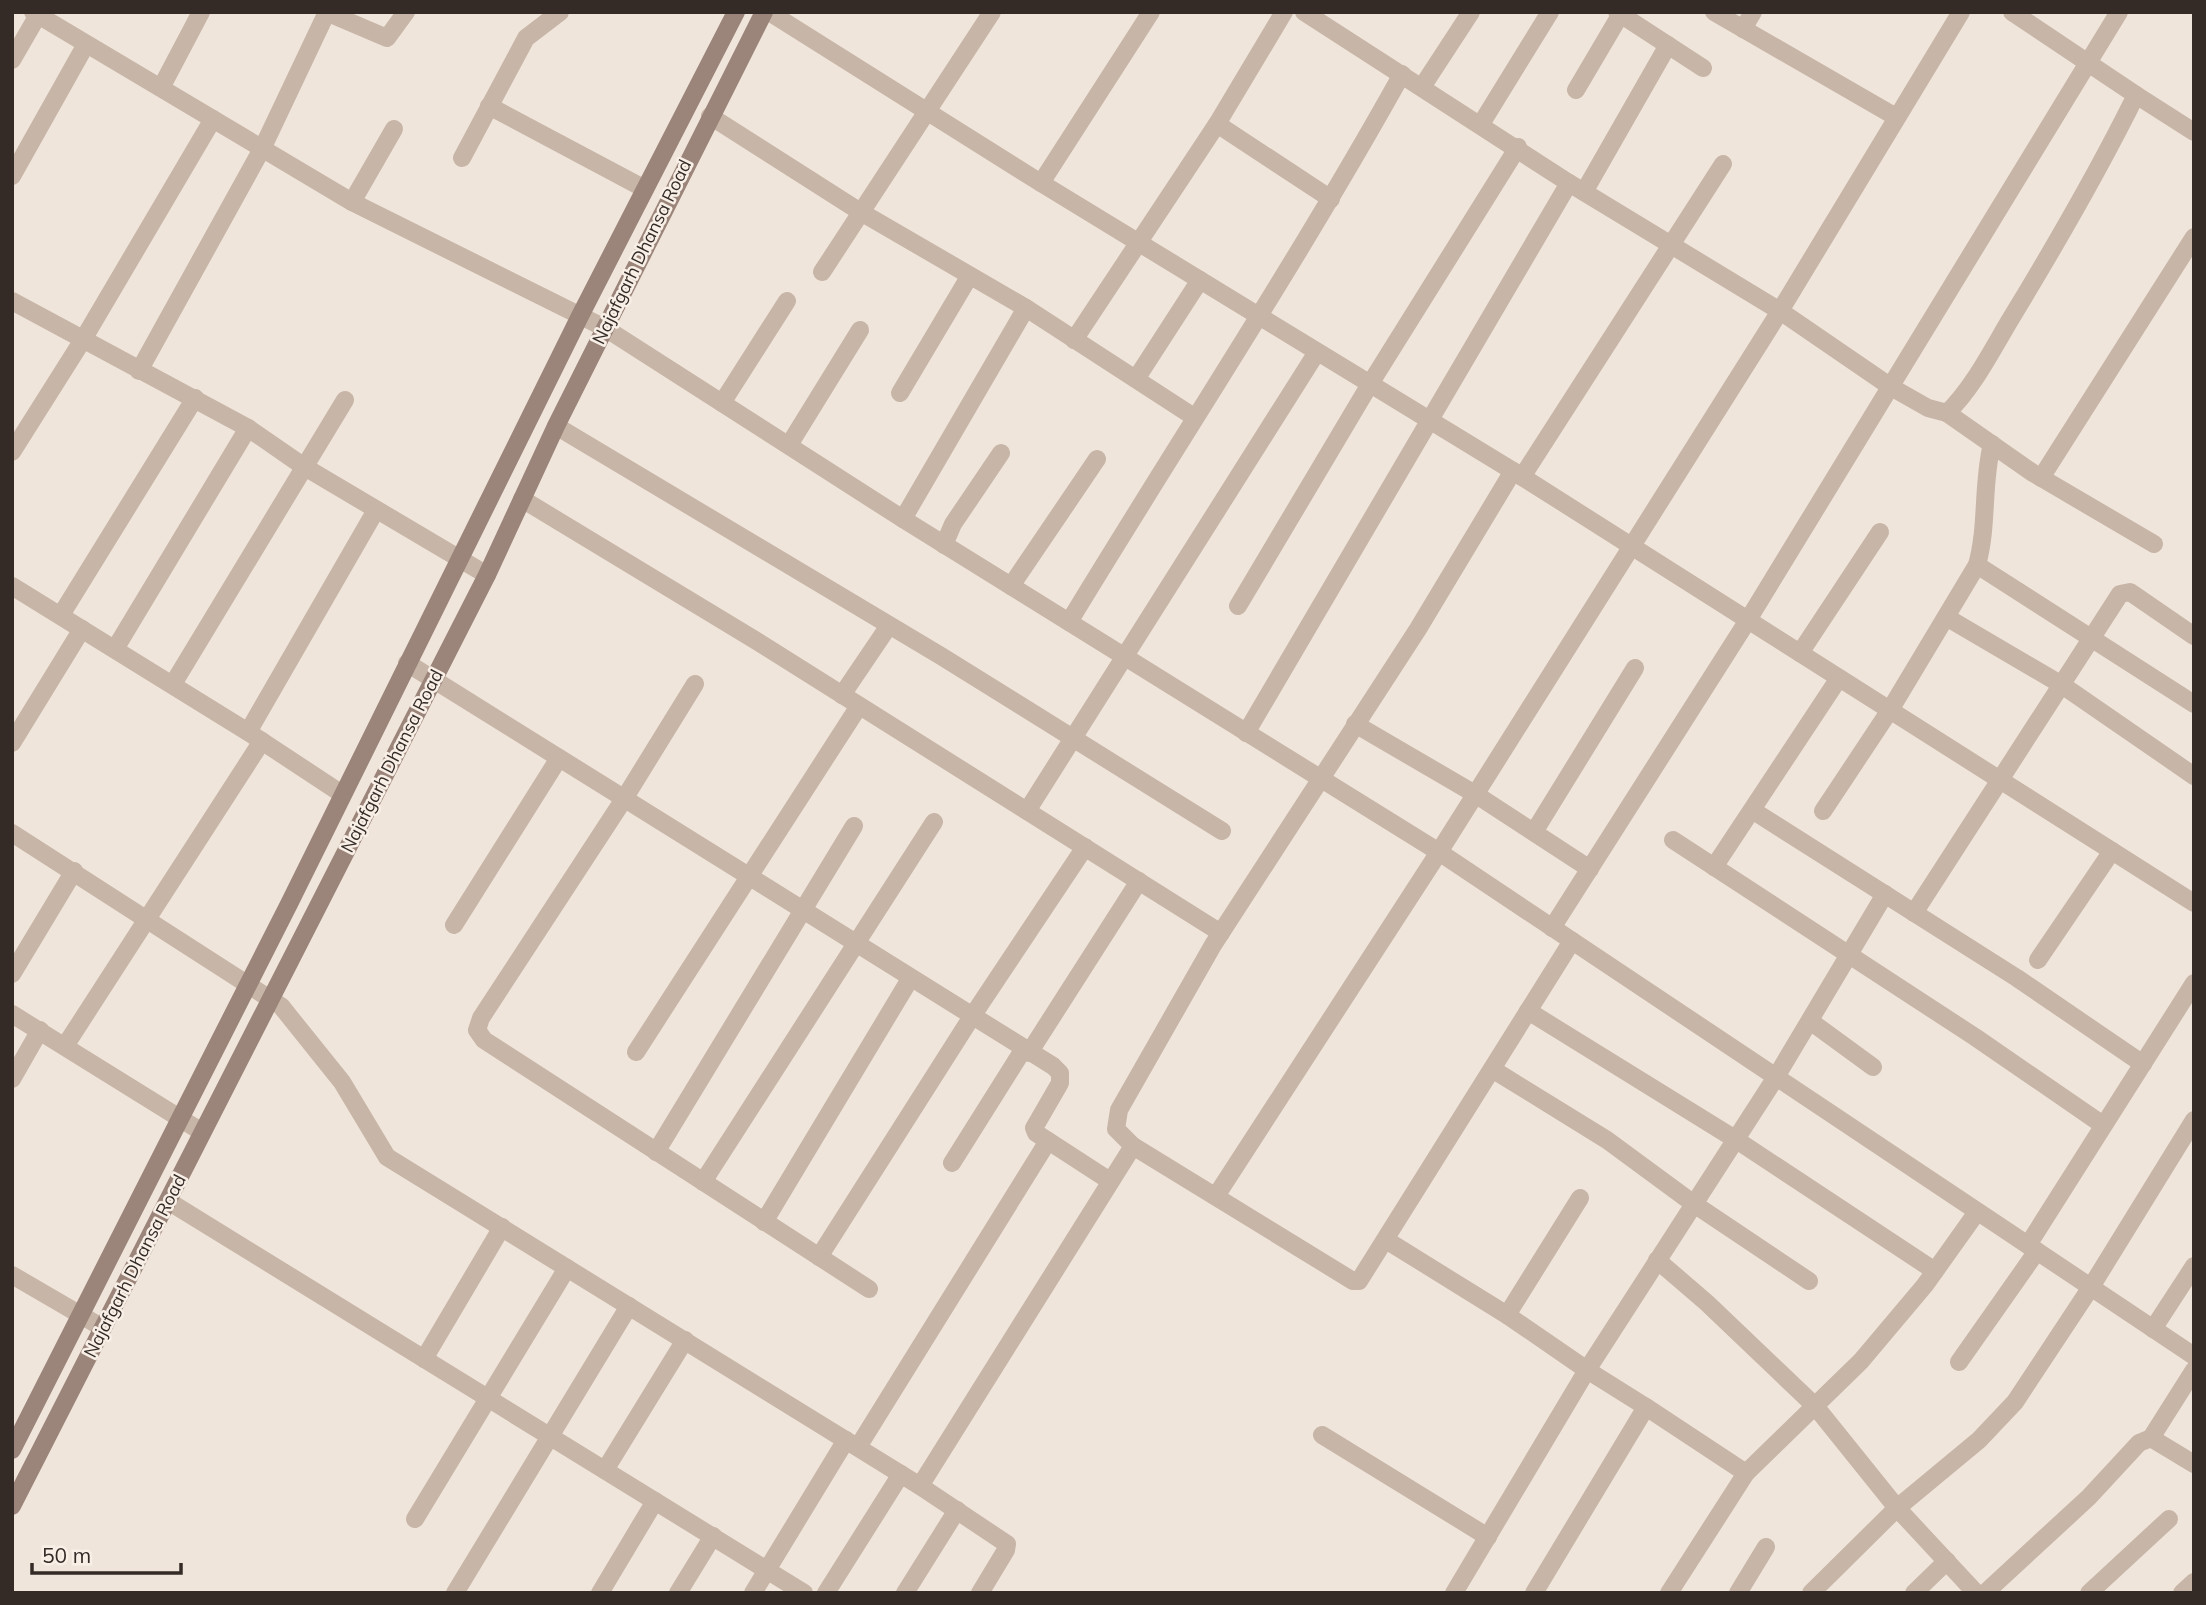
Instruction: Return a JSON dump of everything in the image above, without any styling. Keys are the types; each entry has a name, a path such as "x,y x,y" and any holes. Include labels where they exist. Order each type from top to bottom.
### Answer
{"main road":[{"name":"Najafgarh Dhansa Road","path":"12,1450 580,316 736,12"},
{"name":"Najafgarh Dhansa Road","path":"12,1506 487,575 556,426 709,116 766,12"}],"street":[{"path":"162,86 201,12"},
{"path":"139,371 263,147 327,12 387,38 406,12"},
{"path":"462,158 526,37 560,12"},
{"path":"766,12 1518,474 2194,904"},
{"path":"822,272 859,211 992,12"},
{"path":"1041,183 1151,12"},
{"path":"1074,340 1217,124 1284,12"},
{"path":"1422,87 1471,12"},
{"path":"1482,124 1550,12"},
{"path":"1714,12 1896,117"},
{"path":"1743,29 1754,12"},
{"path":"1216,1196 1439,852 1630,545 1780,311 1961,12"},
{"path":"2012,12 2193,131"},
{"path":"1552,928 1748,620 2119,12"},
{"path":"1576,90 1620,13 1703,68"},
{"path":"12,60 36,14 85,46 162,86 352,202 605,328 944,545 1439,852 2194,1356"},
{"path":"1310,14 1577,187 1780,311 1891,387 1928,408 1947,413 2041,478 2154,544"},
{"path":"1246,733 1430,420 1668,45"},
{"path":"12,176 85,46"},
{"path":"1069,622 1331,199 1402,74"},
{"path":"1947,413 1992,349 2043,266 2095,178 2136,95"},
{"path":"489,106 645,189"},
{"path":"709,116 859,211 1026,308 1194,417"},
{"path":"12,452 84,338 213,119"},
{"path":"1217,124 1331,199"},
{"path":"352,202 394,129"},
{"path":"1238,606 1370,384 1518,147"},
{"path":"1572,941 1359,1281 1353,1281 1133,1146 1116,1129 1119,1110 1221,933 1518,474 1637,302 1723,164"},
{"path":"2041,478 2194,237"},
{"path":"900,393 969,277"},
{"path":"1136,379 1200,280"},
{"path":"12,301 248,428 303,466 487,575"},
{"path":"722,403 787,301"},
{"path":"903,519 1026,308"},
{"path":"789,445 860,330"},
{"path":"1027,811 1317,352"},
{"path":"61,615 195,398"},
{"path":"173,684 345,400"},
{"path":"556,426 1222,831"},
{"path":"115,649 248,428"},
{"path":"1823,811 1890,710 1977,565 1981,551 1984,482 1992,444"},
{"path":"944,545 953,524 1001,453"},
{"path":"1011,586 1097,459"},
{"path":"522,499 842,695 1221,933"},
{"path":"65,1046 149,920 255,736 376,509"},
{"path":"1800,653 1880,532"},
{"path":"1977,565 2194,704"},
{"path":"12,586 173,684 342,794"},
{"path":"1914,913 2125,591 2194,636"},
{"path":"1946,617 2062,685 2194,776"},
{"path":"842,695 888,627"},
{"path":"12,743 82,629"},
{"path":"407,663 1060,1073 1060,1083 1034,1128 1048,1141 1110,1181"},
{"path":"1534,832 1635,668"},
{"path":"1714,867 1839,678"},
{"path":"695,684 624,799 481,1018 477,1030 484,1040 869,1289"},
{"path":"636,1052 859,706"},
{"path":"1355,724 1475,794 1590,869"},
{"path":"454,925 559,758"},
{"path":"1752,810 2143,1064"},
{"path":"703,1182 934,822"},
{"path":"656,1152 854,826"},
{"path":"12,833 271,998 290,1013 342,1082 387,1157 901,1474 1007,1544 980,1593"},
{"path":"1673,840 2104,1125"},
{"path":"819,1257 971,1018 1085,847"},
{"path":"2038,960 2112,851"},
{"path":"12,974 74,871"},
{"path":"952,1163 1139,881"},
{"path":"1454,1593 1587,1370 1776,1077 1885,894"},
{"path":"764,1222 910,979"},
{"path":"1959,1362 2033,1248 2104,1125 2194,983"},
{"path":"1528,1011 1735,1139 1935,1271"},
{"path":"12,1014 202,1132"},
{"path":"1810,1021 1873,1067"},
{"path":"12,1079 40,1030"},
{"path":"1492,1069 1607,1140 1694,1204 1809,1282"},
{"path":"1811,1593 1897,1508 1979,1440 2015,1402 2091,1287 2194,1120"},
{"path":"752,1593 1048,1141"},
{"path":"920,1486 1133,1146"},
{"path":"1507,1315 1580,1198"},
{"path":"168,1201 804,1593"},
{"path":"1669,1593 1746,1473 1861,1361 1935,1271 1978,1212"},
{"path":"424,1359 502,1227"},
{"path":"1386,1240 1507,1315 1746,1473"},
{"path":"1657,1260 1707,1303 1815,1406 1897,1508 1976,1593"},
{"path":"2153,1329 2194,1266"},
{"path":"415,1519 567,1268"},
{"path":"12,1275 103,1328"},
{"path":"455,1593 629,1306"},
{"path":"605,1470 685,1340"},
{"path":"1985,1593 2097,1489 2139,1443 2151,1438 2194,1370"},
{"path":"1534,1593 1646,1406"},
{"path":"1322,1435 1488,1536"},
{"path":"2151,1438 2194,1464"},
{"path":"826,1593 901,1474"},
{"path":"600,1593 656,1501"},
{"path":"905,1593 957,1510"},
{"path":"2090,1593 2169,1519"},
{"path":"678,1593 713,1536"},
{"path":"1738,1593 1766,1546"},
{"path":"1914,1593 1947,1561"},
{"path":"2182,1593 2194,1582"}]}
